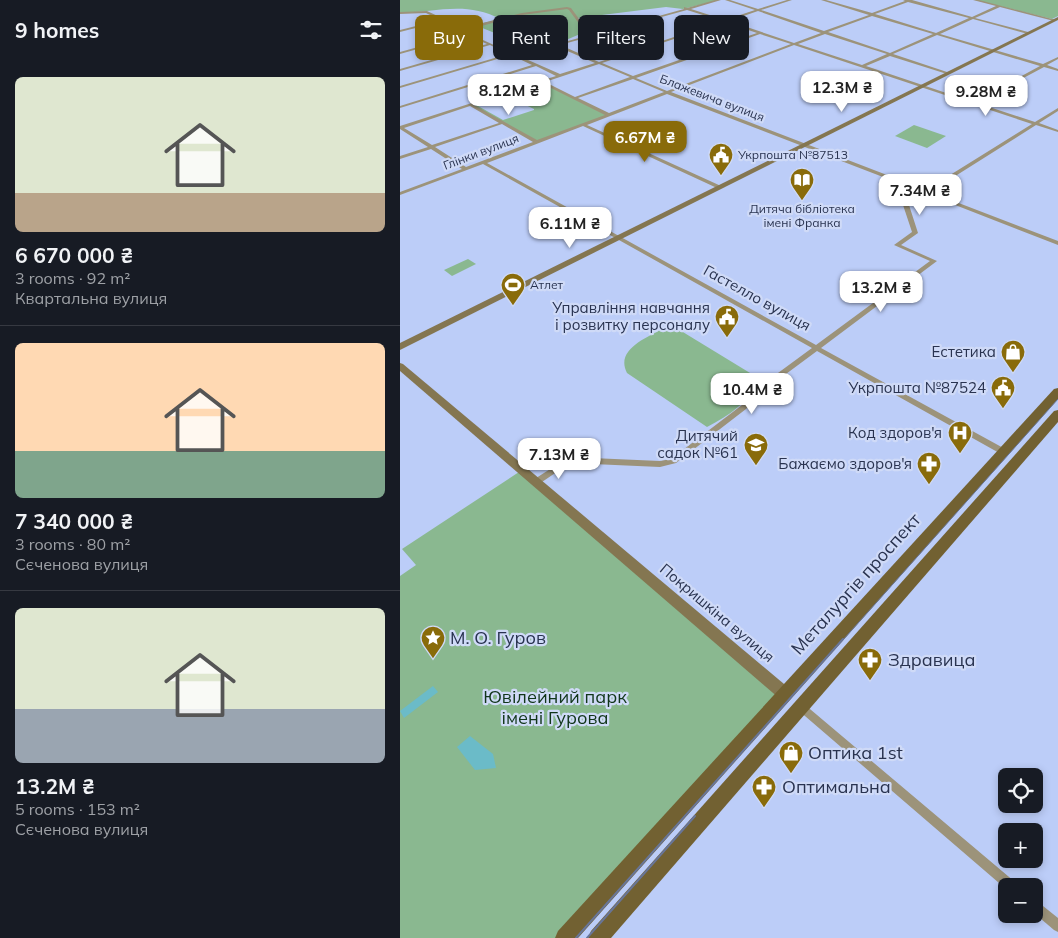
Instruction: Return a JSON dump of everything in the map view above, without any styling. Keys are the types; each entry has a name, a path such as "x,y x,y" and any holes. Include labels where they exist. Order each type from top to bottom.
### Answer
{"main road":[{"name":"Металургів проспект","path":"565,938 1058,392"},
{"path":"598,938 1058,414"},
{"name":"Гастелло вулиця","path":"1004,452 1018,460"},
{"name":"Покришкіна вулиця","path":"786,694 801,707"}],"street":[{"path":"661,15 718,0"},
{"path":"727,0 946,73"},
{"path":"746,15 790,0"},
{"path":"823,0 1058,70"},
{"path":"907,0 1027,33"},
{"name":"Глінки вулиця","path":"400,194 669,93 907,0"},
{"path":"975,0 1056,19"},
{"path":"861,67 1000,6"},
{"path":"483,23 522,14 567,8 570,9 578,20"},
{"path":"685,8 706,15"},
{"path":"400,14 426,12 432,15"},
{"path":"400,347 1056,19"},
{"path":"400,32 415,28"},
{"path":"749,30 1058,131"},
{"path":"575,98 759,33"},
{"path":"400,128 674,39"},
{"path":"483,41 491,44"},
{"path":"400,70 491,44"},
{"path":"400,53 415,49"},
{"name":"Блажевича вулиця","path":"568,50 669,93 1058,243"},
{"path":"974,103 1058,58"},
{"path":"400,87 496,60"},
{"path":"525,60 560,76"},
{"path":"400,107 536,65"},
{"path":"542,82 609,115"},
{"path":"472,106 537,142"},
{"path":"536,482 569,460 660,464 673,461 744,407 762,389 934,261 898,245 915,233 906,205 1058,109"},
{"path":"400,158 502,123"},
{"path":"584,124 719,187"},
{"path":"400,128 466,169"},
{"name":"Гастелло вулиця","path":"482,162 1004,452"},
{"name":"Покришкіна вулиця","path":"400,366 786,694"},
{"name":"Покришкіна вулиця","path":"801,707 1002,878"},
{"path":"1043,914 1058,926"}],"green space":[{"path":"400,0 719,0 683,9 666,7 602,15 578,15 578,35 568,39 568,15 493,16 476,10 463,9 400,13"},
{"path":"975,0 1058,0 1058,16 1052,19"},
{"path":"493,21 493,32 483,28 483,23"},
{"path":"542,83 608,115 537,141 474,106","holes":["507,96 534,109 503,120 478,106"]},
{"path":"914,125 946,136 927,148 895,136"},
{"path":"468,259 476,264 452,276 444,270"},
{"path":"872,272 887,279 868,292 854,285"},
{"path":"673,326 765,382 735,410 707,427 627,373 624,365 625,358 634,346 662,329 665,331"},
{"name":"Ювілейний парк імені Гурова","path":"519,472 778,694 556,938 400,938 400,576 416,565 402,549"}],"shaded area":[{"path":"433,686 438,692 404,718 400,711"},
{"path":"470,736 493,754 496,768 475,770 457,747"}],"tram line":[{"path":"842,641 1058,399"},
{"path":"576,938 843,639"},
{"path":"587,938 695,816"}],"place":[{"name":"Укрпошта №87513","path":"721,176"},
{"name":"Дитяча бібліотека імені Франка","path":"802,201"},
{"name":"Атлет","path":"513,306"},
{"name":"Управління навчання і розвитку персоналу","path":"727,338"},
{"name":"Естетика","path":"1013,373"},
{"name":"Укрпошта №87524","path":"1003,409"},
{"name":"Код здоров'я","path":"960,454"},
{"name":"Дитячий садок №61","path":"756,466"},
{"name":"Бажаємо здоров'я","path":"929,485"},
{"name":"М. О. Гуров","path":"433,659"},
{"name":"Здравица","path":"870,681"},
{"name":"Оптика 1st","path":"791,774"},
{"name":"Оптимальна","path":"764,808"}]}
